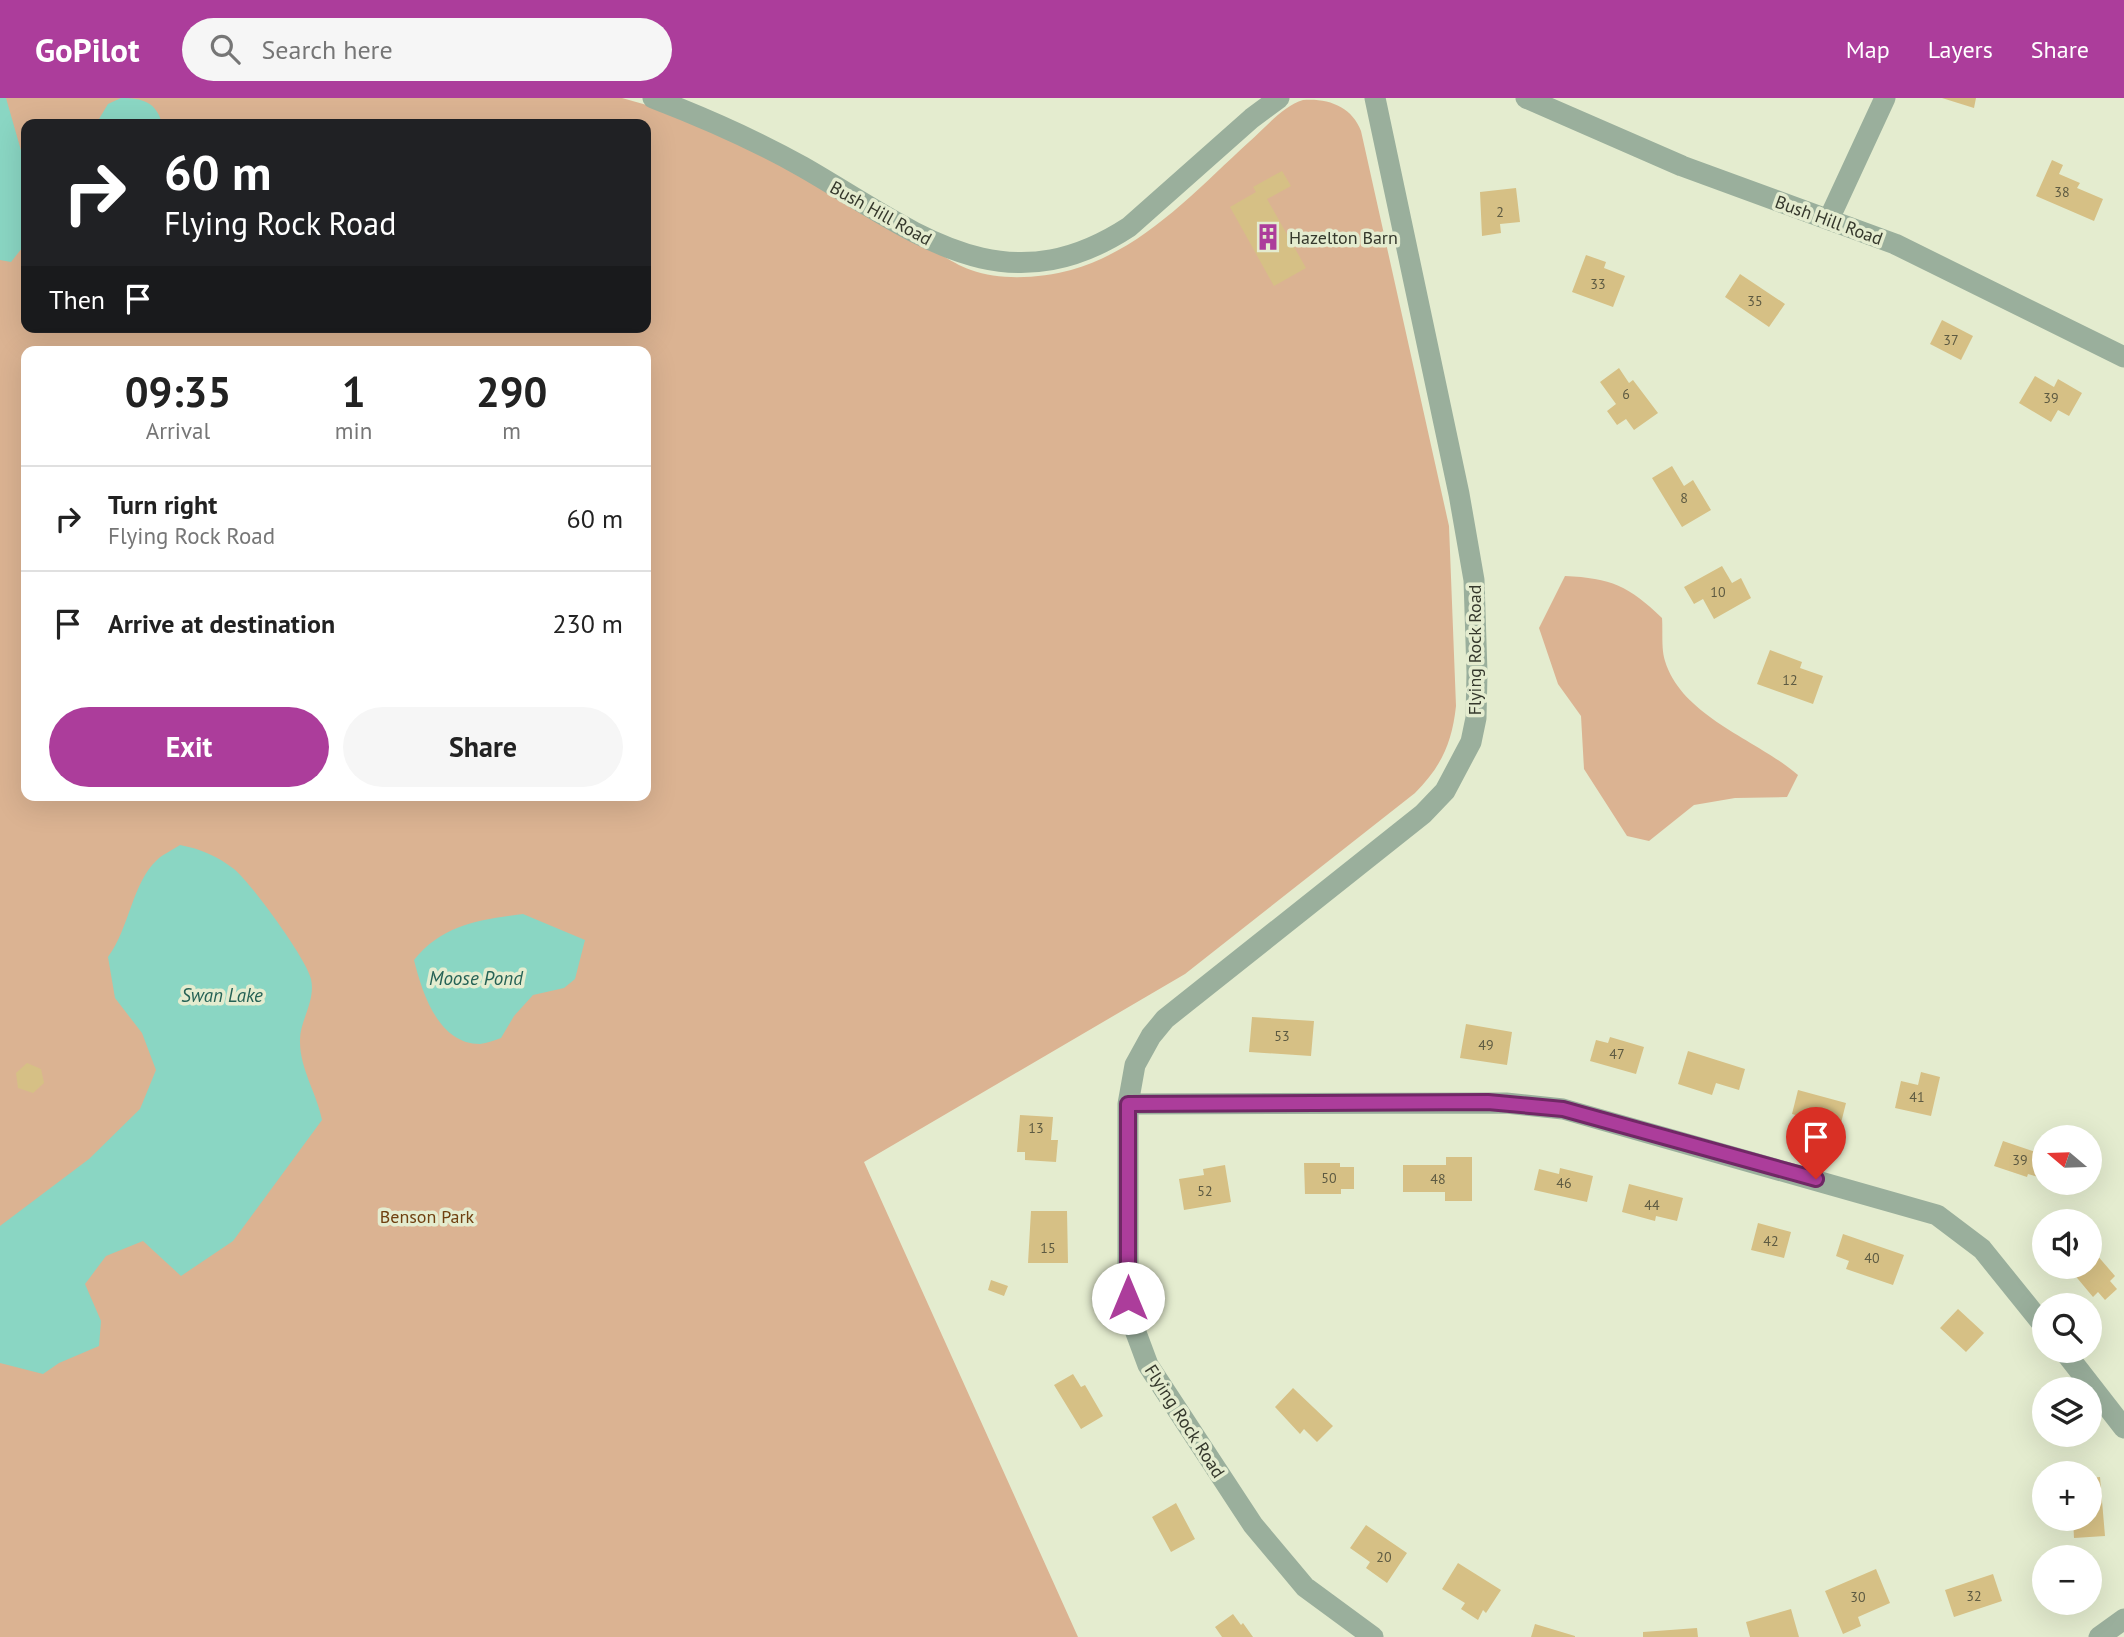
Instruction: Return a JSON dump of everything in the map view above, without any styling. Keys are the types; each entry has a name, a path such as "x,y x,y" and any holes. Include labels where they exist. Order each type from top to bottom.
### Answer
{"street":[{"name":"Bush Hill Road","path":"653,98 744,135 904,230 970,256 1017,263 1065,257 1109,241 1129,227 1252,118 1279,98"},
{"name":"Flying Rock Road","path":"1373,1637 1326,1606 1271,1550 1147,1365 1132,1322 1128,1298 1128,1104 1135,1065 1151,1036 1165,1019 1423,814 1445,791 1471,742 1476,718 1477,636 1468,538 1375,98"},
{"name":"Bush Hill Road","path":"1526,98 1682,166 1895,244 2124,357"},
{"path":"1829,219 1885,98"},
{"path":"1128,1104 1506,1103 1563,1109 1937,1215 1982,1249 2032,1310"},
{"path":"2073,1363 2124,1428"},
{"path":"2099,1637 2124,1619"}],"green space":[{"name":"Benson Park","path":"0,98 622,98 710,125 761,147 961,266 995,276 1021,277 1071,270 1122,248 1167,217 1274,118 1296,103 1313,100 1330,103 1346,110 1357,123 1361,131 1449,526 1456,706 1452,732 1444,754 1432,774 1415,793 1185,974 864,1162 1078,1637 0,1637"},
{"path":"1565,576 1595,579 1618,586 1639,598 1662,618 1664,656 1674,681 1687,698 1704,712 1798,775 1787,797 1735,798 1694,805 1649,841 1627,836 1584,769 1581,716 1558,684 1539,628"}],"water":[{"path":"0,98 6,98 21,150 21,249 11,262 0,260"},
{"path":"121,98 136,99 152,106 161,119 99,119 108,104"},
{"name":"Swan Lake","path":"180,845 208,854 234,869 277,921 307,969 312,987 300,1042 306,1072 322,1120 233,1241 181,1276 143,1241 106,1256 85,1284 101,1321 99,1346 59,1363 43,1374 0,1363 0,1226 89,1159 140,1109 156,1070 142,1033 115,998 108,957 149,870 159,858"},
{"name":"Moose Pond","path":"523,914 585,940 575,979 564,988 533,995 514,1016 501,1038 480,1044 465,1042 443,1026 434,1014 414,960 437,938 450,931 477,922"}],"building":[{"path":"1942,98 1976,98 1974,108"},
{"path":"2052,160 2063,165 2059,174 2080,183 2077,188 2103,199 2094,221 2036,196"},
{"name":"Hazelton Barn","path":"1282,171 1291,186 1267,199 1306,268 1274,286 1230,207 1256,192 1253,187"},
{"path":"1516,188 1520,222 1500,224 1501,233 1482,236 1480,192"},
{"path":"1586,255 1606,262 1604,268 1625,276 1613,307 1572,292"},
{"path":"1740,274 1785,304 1769,327 1725,297"},
{"path":"1942,320 1973,336 1961,360 1930,344"},
{"path":"1619,368 1629,383 1633,380 1658,413 1634,430 1626,419 1617,425 1607,411 1616,404 1600,382"},
{"path":"2035,376 2054,387 2058,379 2082,393 2069,416 2058,410 2051,422 2019,403"},
{"path":"1672,466 1684,486 1693,480 1711,510 1682,527 1652,478"},
{"path":"1722,566 1732,583 1741,578 1751,598 1714,619 1703,599 1694,604 1684,587"},
{"path":"1770,650 1802,662 1800,668 1823,676 1813,704 1757,684"},
{"path":"1252,1017 1314,1021 1311,1056 1249,1052"},
{"path":"1466,1024 1512,1032 1507,1065 1460,1058"},
{"path":"1610,1037 1644,1047 1636,1074 1590,1061 1596,1040 1608,1043"},
{"path":"1688,1051 1745,1069 1739,1090 1716,1083 1712,1095 1678,1084"},
{"path":"27,1063 41,1069 44,1083 33,1093 18,1088 16,1073"},
{"path":"1921,1072 1940,1077 1931,1116 1895,1108 1901,1081 1918,1085"},
{"path":"1798,1090 1846,1103 1840,1127 1792,1114"},
{"path":"1020,1115 1053,1117 1051,1140 1058,1140 1056,1162 1025,1160 1025,1152 1017,1152"},
{"path":"2003,1141 2032,1151 2032,1175 2028,1174 2027,1177 1994,1166"},
{"path":"1446,1157 1472,1157 1472,1201 1445,1201 1445,1192 1403,1192 1403,1165 1446,1165"},
{"path":"1304,1163 1340,1163 1340,1167 1354,1167 1354,1189 1341,1189 1341,1194 1305,1194"},
{"path":"1225,1165 1231,1202 1184,1210 1179,1179 1204,1175 1203,1169"},
{"path":"1560,1168 1593,1176 1587,1202 1534,1190 1539,1169 1559,1174"},
{"path":"1629,1184 1683,1198 1677,1221 1656,1216 1655,1221 1622,1212"},
{"path":"1031,1211 1067,1211 1068,1263 1028,1263"},
{"path":"1758,1223 1791,1232 1784,1258 1751,1250"},
{"path":"1843,1234 1904,1255 1893,1285 1846,1269 1849,1261 1836,1256"},
{"path":"2102,1261 2115,1276 2110,1281 2117,1289 2105,1300 2102,1293 2090,1293 2078,1279 2102,1279"},
{"path":"991,1280 1008,1286 1004,1296 988,1290"},
{"path":"1958,1309 1984,1333 1966,1352 1940,1328"},
{"path":"1073,1374 1081,1387 1085,1385 1103,1416 1081,1429 1054,1385"},
{"path":"1293,1388 1333,1426 1317,1442 1304,1429 1300,1434 1275,1407"},
{"path":"2102,1501 2105,1536 2074,1538 2074,1531 2102,1531"},
{"path":"1176,1503 1195,1539 1171,1552 1152,1517"},
{"path":"1366,1525 1407,1553 1387,1583 1366,1568 1370,1562 1350,1548"},
{"path":"1458,1563 1501,1590 1486,1613 1483,1610 1478,1620 1461,1609 1465,1603 1442,1589"},
{"path":"1876,1569 1890,1603 1858,1617 1861,1626 1843,1634 1825,1591"},
{"path":"1993,1574 2002,1601 1954,1617 1945,1590"},
{"path":"1791,1609 1799,1637 1750,1637 1746,1622"},
{"path":"1233,1614 1253,1637 1222,1637 1215,1627"},
{"path":"1535,1624 1575,1636 1575,1637 1531,1637"},
{"path":"1697,1628 1698,1637 1643,1637 1643,1632"}],"place":[{"name":"Hazelton Barn","path":"1268,237"}],"route":[{"path":"1128,1298 1128,1104 1488,1102 1545,1106 1816,1179"}]}
